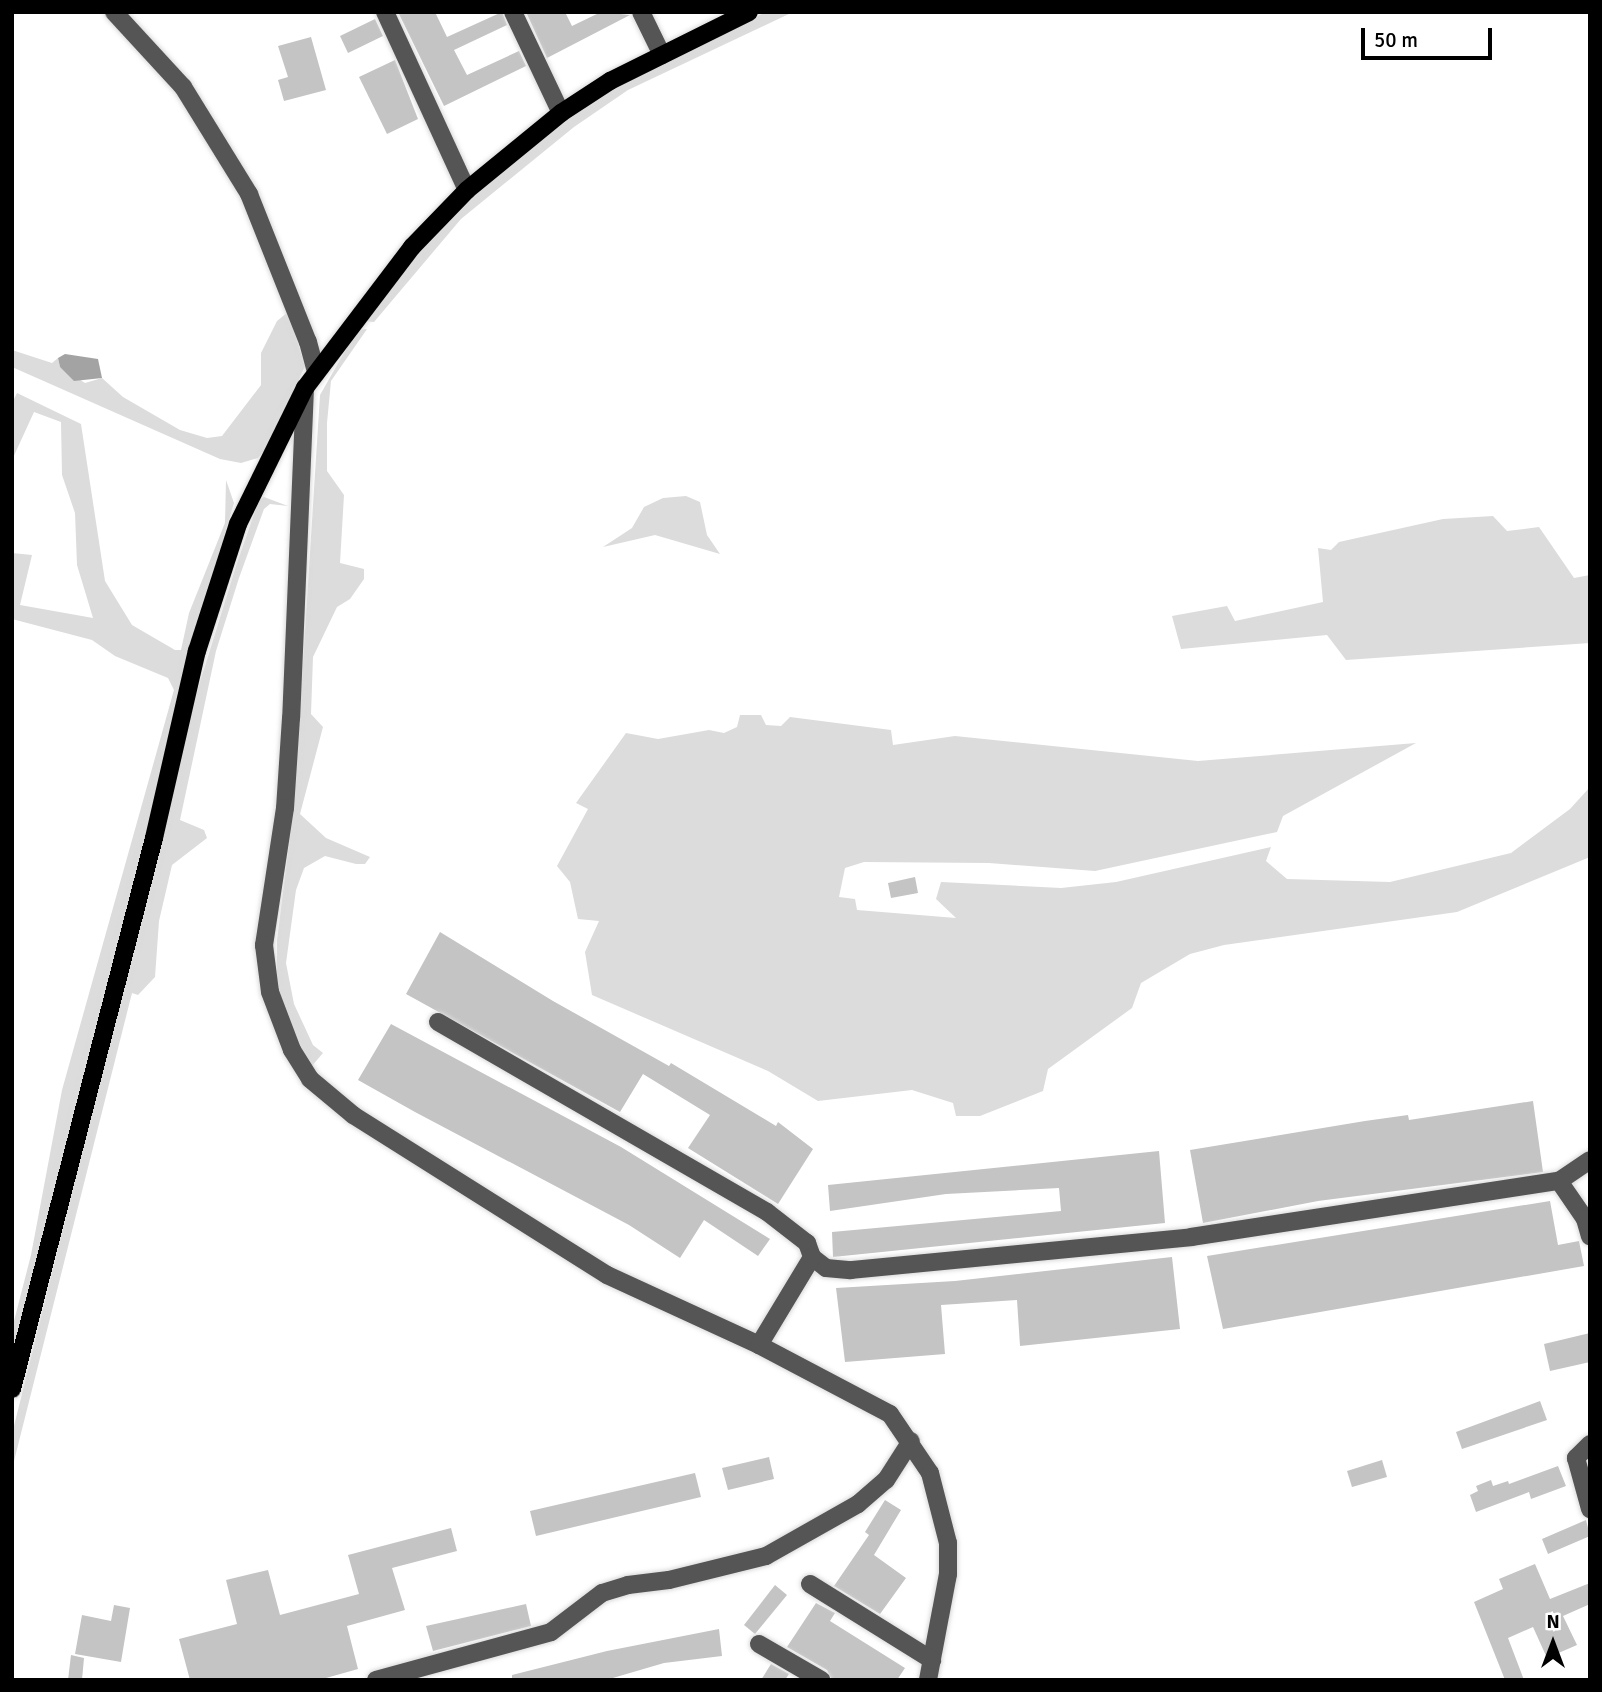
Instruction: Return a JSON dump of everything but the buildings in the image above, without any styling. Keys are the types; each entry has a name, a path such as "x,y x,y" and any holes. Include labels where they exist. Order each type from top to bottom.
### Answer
{"main road":[{"path":"12,1389 150,851 197,651 238,524 305,387 411,247 467,190 561,113 610,81 749,12"}],"street":[{"path":"114,12 183,87 249,194 308,342 316,372"},
{"path":"385,12 467,190"},
{"path":"513,12 561,113"},
{"path":"641,12 662,55"},
{"path":"305,387 285,808 264,945 270,992 292,1050 310,1079 353,1115 607,1275 759,1345 876,1404 911,1441 937,1492 948,1543 948,1574 928,1680"},
{"path":"438,1022 767,1212 807,1243 812,1256 826,1268 851,1270 1191,1237 1559,1181 1590,1160"},
{"path":"1559,1181 1585,1219 1590,1236"},
{"path":"759,1345 812,1256"},
{"path":"376,1680 424,1674 551,1632 602,1593 766,1556 858,1504 886,1480 911,1441"},
{"path":"1590,1444 1576,1458 1590,1509"},
{"path":"810,1584 932,1660"},
{"path":"759,1644 821,1680"}],"shaded area":[{"path":"766,12 793,12 628,90 574,127 461,219 374,322 364,321 403,270 465,203 561,121 612,85"},
{"path":"288,312 305,366 269,446 258,458 241,463 220,459 12,367 12,350 52,363 58,358 60,367 85,383 102,378 123,397 180,430 207,438 222,436 261,385 261,353 277,321"},
{"path":"367,329 331,381 327,423 327,471 344,495 340,563 364,569 364,579 350,599 337,607 313,657 311,714 323,727 300,814 326,838 370,857 365,864 356,864 325,856 304,868 296,890 286,963 294,1004 313,1045 323,1053 311,1067 301,1052 277,987 277,940 294,805 320,395 357,330"},
{"path":"65,354 98,359 102,378 74,381 60,367 58,358"},
{"path":"17,393 81,424 105,581 132,625 175,650 181,650 189,613 225,523 226,480 234,503 182,678 139,867 12,1363 12,1329 31,1255 62,1090 174,690 168,678 115,656 92,640 12,619 12,553 32,555 20,605 93,618 77,565 75,513 62,475 61,422 34,412 12,460 12,403"},
{"path":"686,496 700,502 707,535 720,554 655,535 603,547 632,528 644,507 663,498"},
{"path":"264,497 288,506 270,504 264,509 239,578 216,651 180,820 204,830 207,838 172,865 159,921 155,977 138,995 132,993 12,1469 12,1434 196,695 237,563 259,500"},
{"path":"1493,516 1507,531 1539,527 1574,578 1590,575 1590,643 1346,660 1327,635 1181,649 1172,616 1227,606 1235,621 1323,602 1318,548 1331,550 1339,542 1443,519"},
{"path":"740,715 761,715 766,725 781,726 790,717 891,730 893,745 955,736 1198,761 1416,743 1283,816 1277,832 1095,871 989,863 864,862 845,868 839,897 855,899 857,910 956,918 936,899 941,882 1061,888 1116,882 1271,847 1266,861 1287,879 1390,882 1511,853 1570,809 1590,787 1590,857 1457,912 1224,945 1190,954 1141,983 1132,1008 1048,1069 1043,1091 980,1116 956,1116 953,1103 912,1090 818,1101 768,1071 592,995 585,952 599,921 578,919 570,882 557,866 588,809 576,803 626,733 658,739 709,730 724,733 737,727"}]}
